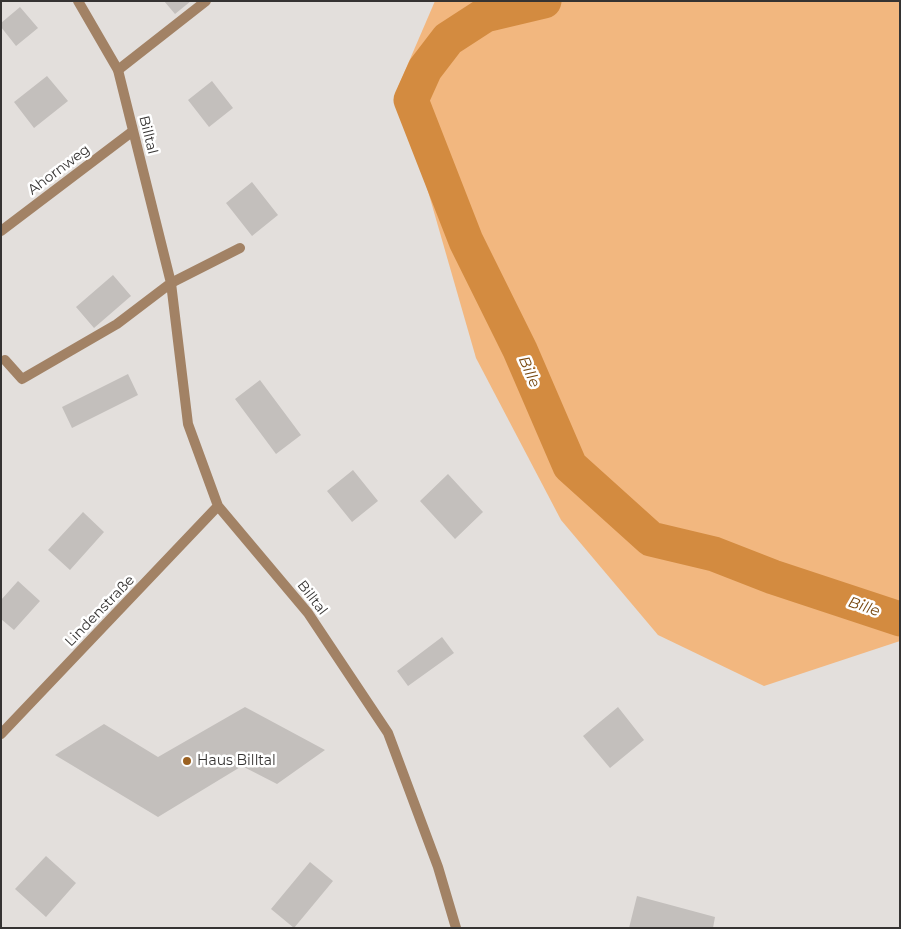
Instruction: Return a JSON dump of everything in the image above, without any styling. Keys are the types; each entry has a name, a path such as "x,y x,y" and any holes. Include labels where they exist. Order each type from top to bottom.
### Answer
{"street":[{"name":"Billtal","path":"78,1 118,70 171,283 188,424 218,506 308,613 388,733 438,867 456,928"},
{"path":"118,70 206,1"},
{"name":"Ahornweg","path":"1,231 133,131"},
{"path":"5,360 22,379 117,324 171,283 240,248"},
{"name":"Lindenstraße","path":"1,734 218,506"}],"shaded area":[{"path":"435,1 900,1 900,641 764,686 658,635 561,520 476,358 398,87"}],"building":[{"path":"164,1 191,1 175,14"},
{"path":"20,7 38,28 16,46 1,27 1,23"},
{"path":"47,76 68,101 34,128 14,102"},
{"path":"212,81 233,108 209,127 188,100"},
{"path":"252,182 278,215 252,236 226,203"},
{"path":"113,275 131,296 94,328 76,307"},
{"path":"128,374 138,395 72,428 62,407"},
{"path":"260,380 301,435 276,454 235,399"},
{"path":"353,470 378,501 352,522 327,491"},
{"path":"448,474 483,512 455,539 420,501"},
{"path":"83,512 104,532 70,570 48,550"},
{"path":"18,581 40,601 14,630 1,619 1,600"},
{"path":"442,637 454,653 408,686 397,671"},
{"name":"Haus Billtal","path":"245,707 325,750 277,784 242,766 158,817 55,755 104,724 158,757"},
{"path":"618,707 644,740 610,768 583,736"},
{"path":"46,856 76,883 46,917 15,889"},
{"path":"310,862 333,881 294,928 271,909"},
{"path":"637,896 715,917 713,928 629,928"}],"waterway":[{"name":"Bille","path":"544,1 485,15 448,39 425,69 411,100 466,241 520,350 570,466 651,539 714,554 773,577 900,619"}],"place":[{"name":"Haus Billtal","path":"187,761"}]}
